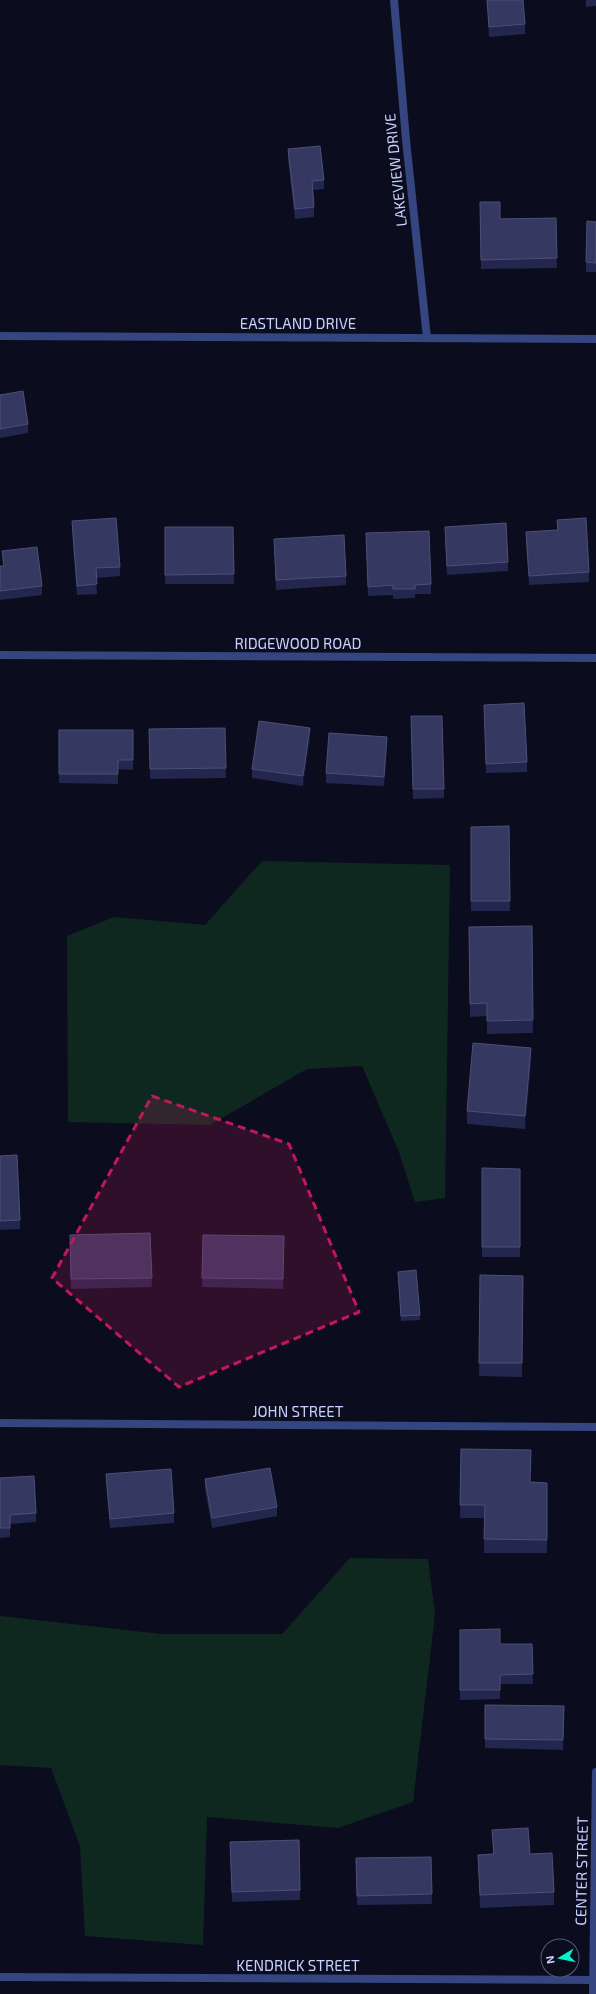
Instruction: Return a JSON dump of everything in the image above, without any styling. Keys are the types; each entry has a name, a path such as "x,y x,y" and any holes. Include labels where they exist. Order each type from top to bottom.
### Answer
{"street":[{"name":"LAKEVIEW DRIVE","path":"394,0 406,140 427,338"},
{"name":"EASTLAND DRIVE","path":"0,336 596,339"},
{"name":"RIDGEWOOD ROAD","path":"0,656 596,658"},
{"name":"JOHN STREET","path":"0,1423 596,1427"},
{"name":"CENTER STREET","path":"593,1994 596,1772"},
{"name":"KENDRICK STREET","path":"0,1977 594,1980"}],"highlighted area":[{"path":"152,1096 289,1144 359,1312 179,1387 52,1278"}],"green space":[{"path":"262,861 450,865 445,1198 415,1202 399,1152 362,1066 307,1069 210,1125 68,1122 67,936 114,917 205,925"},
{"path":"350,1558 428,1559 435,1615 413,1802 338,1828 207,1817 203,1945 85,1936 80,1846 51,1768 0,1765 0,1616 161,1634 282,1634"}],"building":[{"path":"487,0 523,0 525,24 489,27"},
{"path":"320,146 324,180 312,181 314,207 295,209 288,149"},
{"path":"480,202 500,202 500,219 556,218 557,258 481,260"},
{"path":"587,221 596,222 596,263 586,262"},
{"path":"23,391 28,424 0,429 0,395"},
{"path":"116,518 120,567 96,568 97,584 77,586 72,521"},
{"path":"586,518 589,572 529,576 526,532 558,530 557,520"},
{"path":"506,523 508,562 447,566 445,527"},
{"path":"165,527 233,527 234,574 165,575"},
{"path":"429,531 431,584 415,585 415,589 393,589 393,585 368,587 366,533"},
{"path":"344,535 346,576 276,580 274,539"},
{"path":"37,547 42,586 0,591 0,566 4,566 2,551"},
{"path":"524,703 527,762 486,764 484,705"},
{"path":"411,716 442,716 444,789 413,789"},
{"path":"259,721 310,728 303,776 252,769"},
{"path":"225,728 226,768 150,769 149,729"},
{"path":"59,730 133,730 133,760 118,760 118,774 59,774"},
{"path":"329,733 387,737 384,777 326,773"},
{"path":"509,826 510,901 471,901 471,827"},
{"path":"532,926 533,1020 487,1021 487,1003 470,1004 469,927"},
{"path":"473,1043 531,1048 525,1116 467,1111"},
{"path":"17,1155 20,1220 0,1221 0,1156"},
{"path":"482,1168 520,1169 520,1247 482,1247"},
{"path":"150,1233 152,1278 71,1279 70,1235"},
{"path":"203,1235 284,1236 283,1279 202,1278"},
{"path":"416,1270 420,1315 401,1316 398,1272"},
{"path":"480,1275 523,1276 522,1363 479,1363"},
{"path":"461,1449 531,1450 530,1482 547,1483 547,1540 484,1539 485,1505 460,1505"},
{"path":"270,1468 277,1507 212,1518 205,1479"},
{"path":"171,1469 174,1513 110,1519 106,1474"},
{"path":"34,1476 36,1513 10,1515 10,1528 0,1528 0,1478"},
{"path":"500,1629 500,1644 532,1644 533,1674 500,1675 500,1690 460,1690 460,1630"},
{"path":"485,1705 564,1706 563,1740 485,1739"},
{"path":"528,1828 530,1854 552,1853 554,1892 480,1895 478,1855 494,1854 492,1830"},
{"path":"299,1840 300,1890 232,1892 230,1842"},
{"path":"431,1857 432,1894 357,1896 356,1858"}]}
